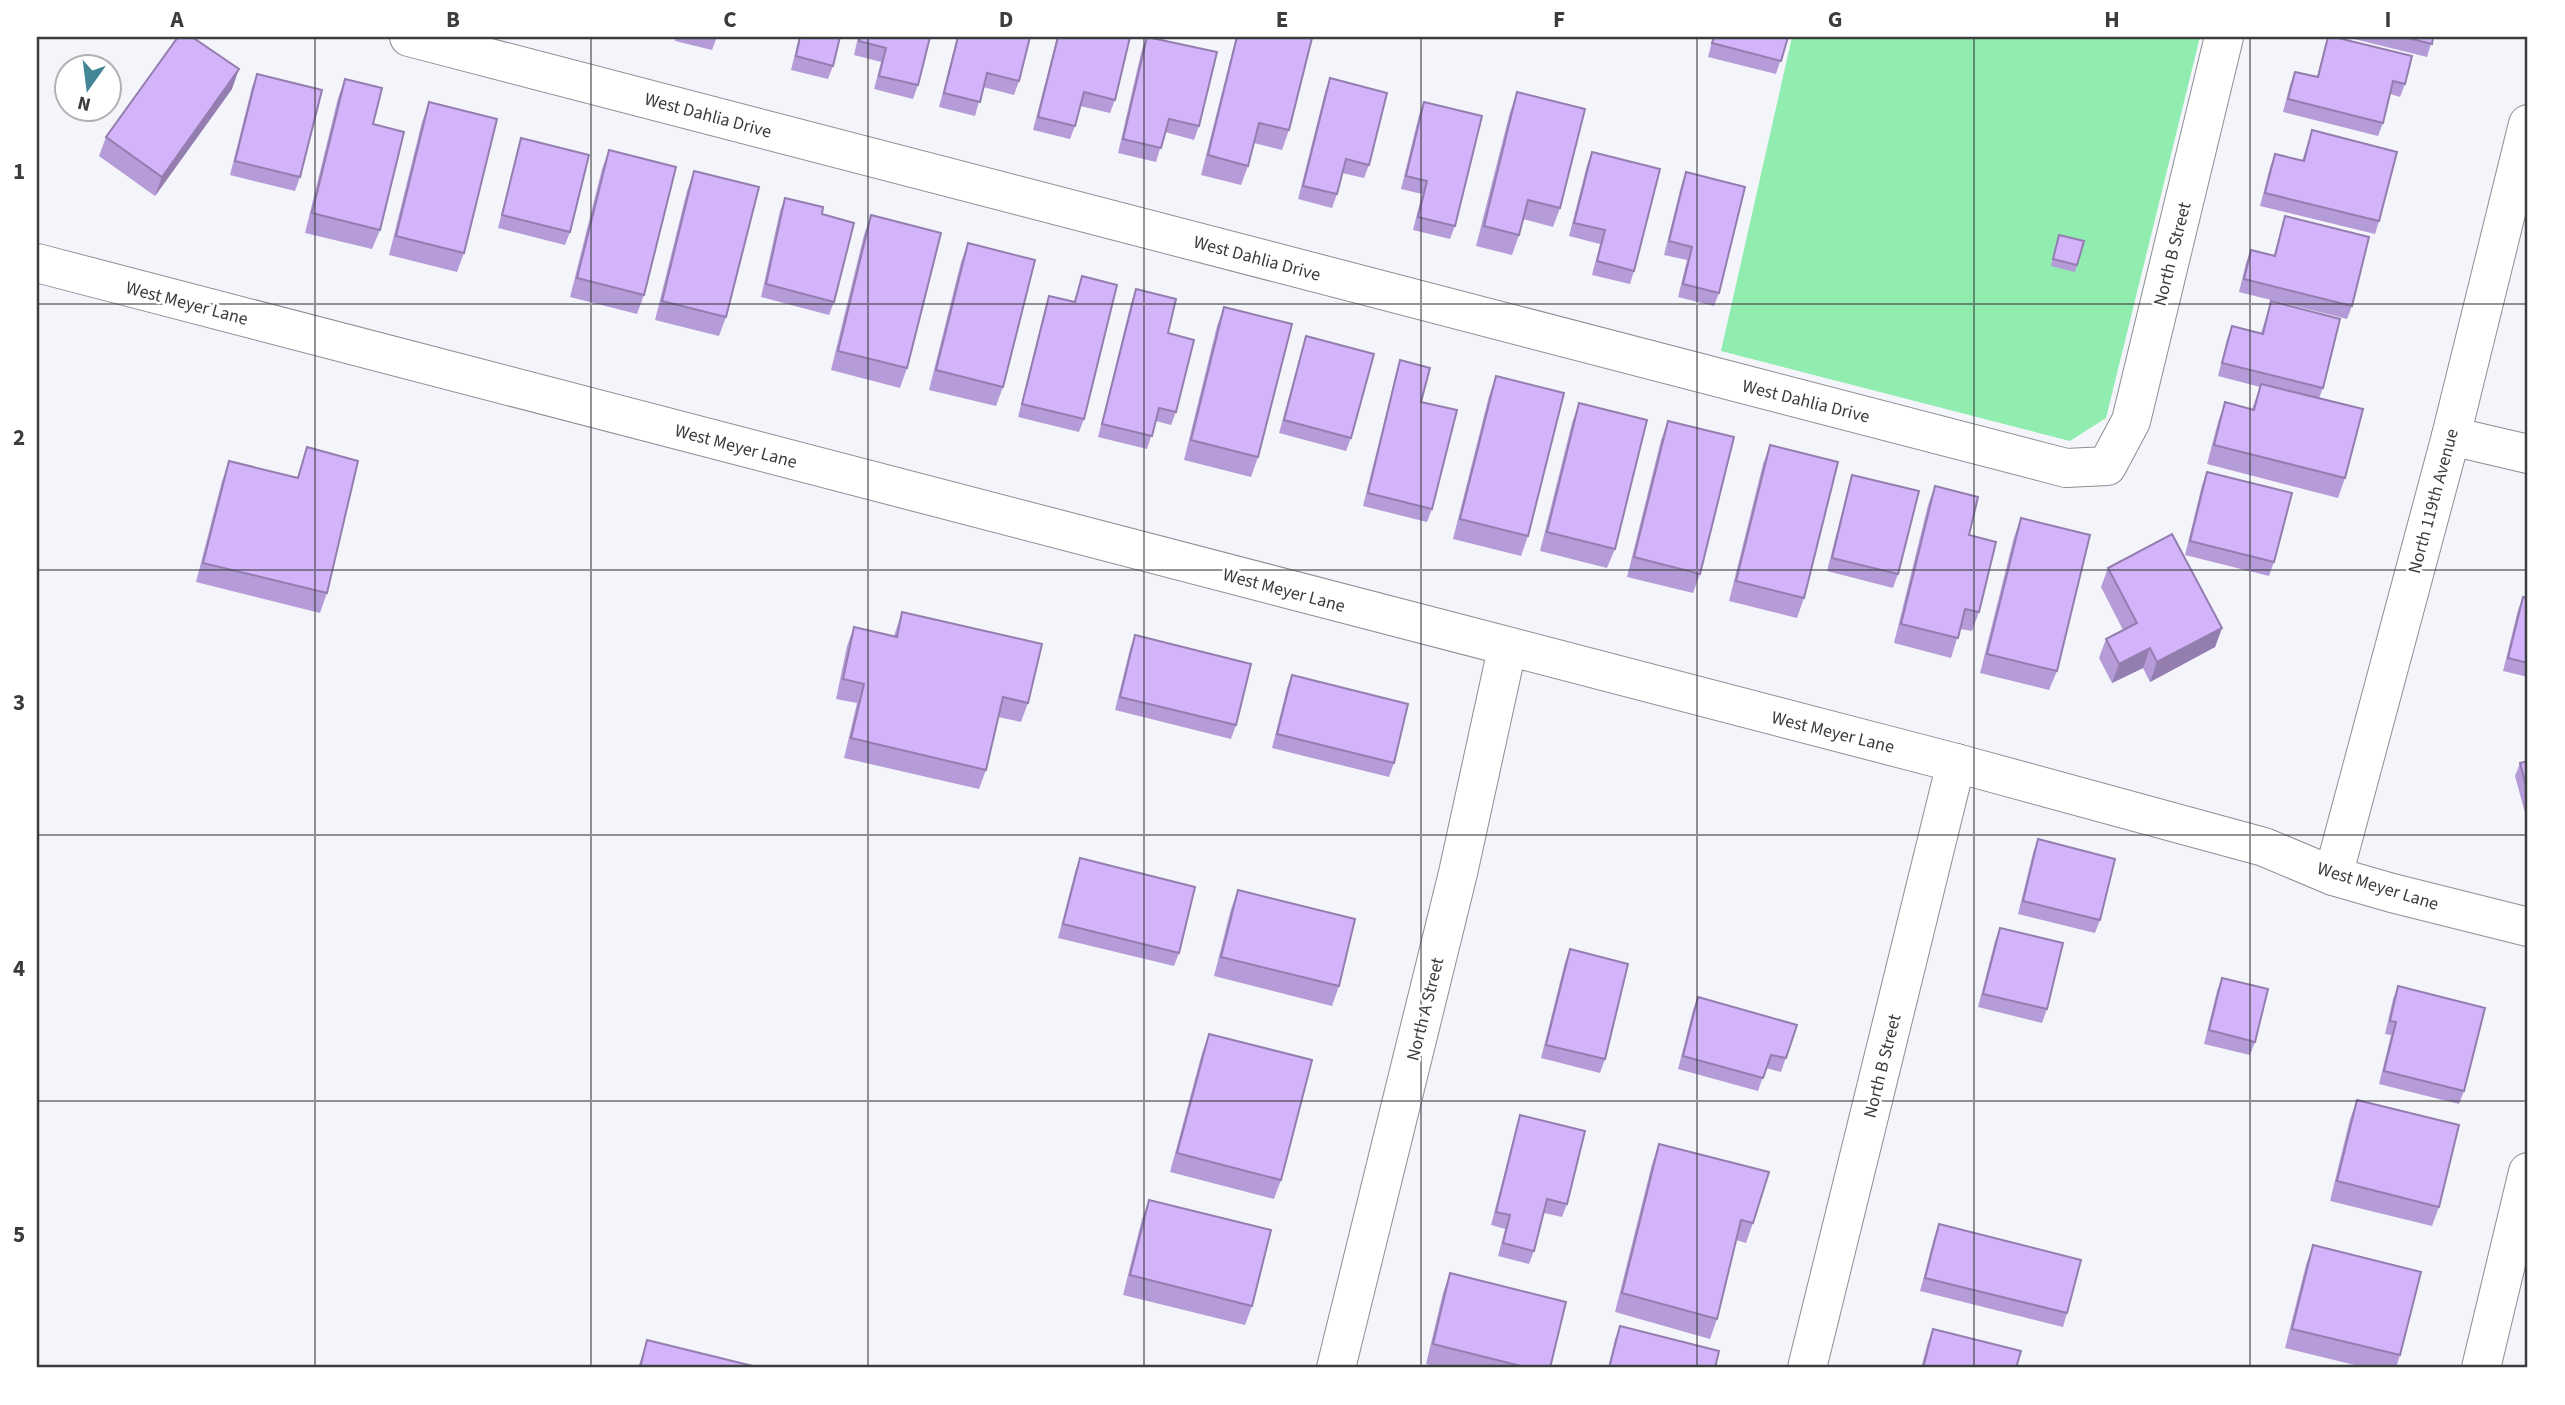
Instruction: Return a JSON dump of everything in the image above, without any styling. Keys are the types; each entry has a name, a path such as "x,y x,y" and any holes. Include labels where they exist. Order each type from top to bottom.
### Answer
{"street":[{"name":"West Dahlia Drive","path":"409,37 2066,468 2107,466"},
{"name":"North B Street","path":"2107,466 2131,421 2224,37"},
{"name":"North 119th Avenue","path":"2333,876 2451,436 2528,124"},
{"name":"West Meyer Lane","path":"37,263 1507,649 1956,763 2263,847 2333,876 2528,927"},
{"path":"2451,436 2528,454"},
{"name":"North A Street","path":"1336,1368 1458,873 1507,649"},
{"name":"North B Street","path":"1807,1368 1956,763"},
{"path":"2481,1368 2518,1260 2528,1172"}],"green space":[{"path":"1792,37 2200,37 2106,418 2070,441 1721,351"}],"building":[{"path":"178,37 192,37 239,69 162,177 106,137 117,122 122,122 122,115"},
{"path":"800,37 840,37 833,66 796,56"},
{"path":"860,37 930,37 918,85 879,76 886,48 859,41"},
{"path":"958,37 1030,37 1019,81 987,73 980,102 944,93"},
{"path":"1058,37 1130,37 1115,100 1084,92 1075,126 1038,117"},
{"path":"1147,37 1217,52 1199,126 1169,119 1161,148 1123,139"},
{"path":"1237,37 1312,38 1289,130 1259,123 1248,166 1208,155"},
{"path":"1714,37 1788,37 1781,61 1712,43"},
{"path":"2328,37 2412,56 2405,84 2393,81 2383,123 2288,99 2295,72 2318,77"},
{"path":"2404,37 2433,37 2432,44"},
{"path":"257,74 322,90 300,177 235,161"},
{"path":"1330,78 1387,93 1369,165 1346,159 1337,194 1303,186"},
{"path":"345,79 382,88 373,124 404,132 380,230 312,213"},
{"path":"1517,92 1585,109 1560,208 1528,200 1519,235 1484,226"},
{"path":"429,102 497,119 464,253 396,236"},
{"path":"1424,102 1482,116 1455,226 1418,217 1427,181 1406,176"},
{"path":"2312,130 2397,152 2379,221 2265,193 2275,154 2304,161"},
{"path":"521,138 589,155 570,232 502,215"},
{"path":"609,150 676,167 644,295 577,278"},
{"path":"1592,152 1660,169 1634,271 1597,261 1605,230 1574,223"},
{"path":"694,171 759,187 726,317 662,301"},
{"path":"1686,172 1745,187 1719,293 1683,284 1692,247 1669,241"},
{"path":"785,198 823,207 822,214 854,223 834,302 766,284"},
{"path":"871,215 941,233 907,368 838,351"},
{"path":"2285,216 2369,237 2352,306 2244,279 2251,250 2275,256"},
{"path":"2059,235 2084,241 2077,265 2053,259"},
{"path":"968,243 1035,260 1003,387 936,370"},
{"path":"1082,276 1117,285 1084,419 1022,404 1049,296 1075,302"},
{"path":"1136,289 1176,299 1168,333 1194,340 1176,412 1159,408 1152,436 1102,424"},
{"path":"2271,301 2340,319 2323,388 2222,363 2232,326 2263,334"},
{"path":"1224,307 1292,324 1258,457 1191,440"},
{"path":"1306,336 1374,354 1351,438 1284,420"},
{"path":"1400,360 1430,368 1421,402 1457,410 1432,509 1368,493"},
{"path":"1496,376 1564,393 1528,536 1460,519"},
{"path":"2261,384 2363,409 2345,478 2214,445 2225,402 2254,410"},
{"path":"1579,403 1647,420 1615,549 1547,532"},
{"path":"1668,421 1734,437 1700,574 1634,557"},
{"path":"1770,445 1838,462 1804,598 1736,581"},
{"path":"307,447 358,461 327,593 203,563 229,461 298,478"},
{"path":"2207,472 2292,493 2274,562 2190,541"},
{"path":"1852,475 1919,491 1898,574 1832,558"},
{"path":"1935,486 1978,497 1969,535 1996,542 1979,612 1965,609 1958,638 1901,624"},
{"path":"2021,518 2090,535 2057,671 1987,654"},
{"path":"2172,534 2222,628 2157,662 2150,648 2119,664 2106,639 2137,623 2108,568"},
{"path":"2523,597 2528,598 2528,663 2508,658"},
{"path":"902,612 1042,644 1028,703 1003,697 986,770 851,738 864,684 843,679 854,627 897,637"},
{"path":"1135,635 1251,664 1236,725 1120,697"},
{"path":"1292,675 1408,704 1394,763 1277,734"},
{"path":"2528,761 2528,793 2520,763"},
{"path":"2038,839 2115,859 2100,920 2023,901"},
{"path":"1080,858 1195,887 1179,953 1063,924"},
{"path":"1238,890 1355,919 1339,986 1221,957"},
{"path":"2000,928 2063,943 2047,1009 1983,994"},
{"path":"1570,949 1628,964 1605,1059 1546,1045"},
{"path":"2222,978 2268,989 2255,1042 2209,1030"},
{"path":"2398,986 2485,1008 2464,1091 2384,1071 2396,1022 2390,1021"},
{"path":"1698,997 1797,1025 1786,1058 1771,1055 1763,1078 1683,1056"},
{"path":"1209,1034 1312,1060 1281,1180 1177,1153"},
{"path":"2357,1100 2459,1125 2439,1207 2337,1181"},
{"path":"1520,1115 1585,1131 1567,1204 1547,1199 1534,1251 1503,1243 1510,1215 1496,1212"},
{"path":"1659,1144 1769,1172 1753,1223 1741,1220 1717,1319 1622,1293"},
{"path":"1149,1200 1271,1230 1252,1306 1130,1275"},
{"path":"1939,1224 2081,1260 2067,1313 1925,1278"},
{"path":"2313,1245 2421,1272 2400,1355 2292,1329"},
{"path":"1450,1273 1566,1302 1550,1368 1529,1368 1433,1344"},
{"path":"1620,1326 1719,1351 1715,1368 1609,1368"},
{"path":"1933,1329 2021,1351 2016,1368 1923,1368"},
{"path":"647,1340 761,1368 640,1368"}]}
